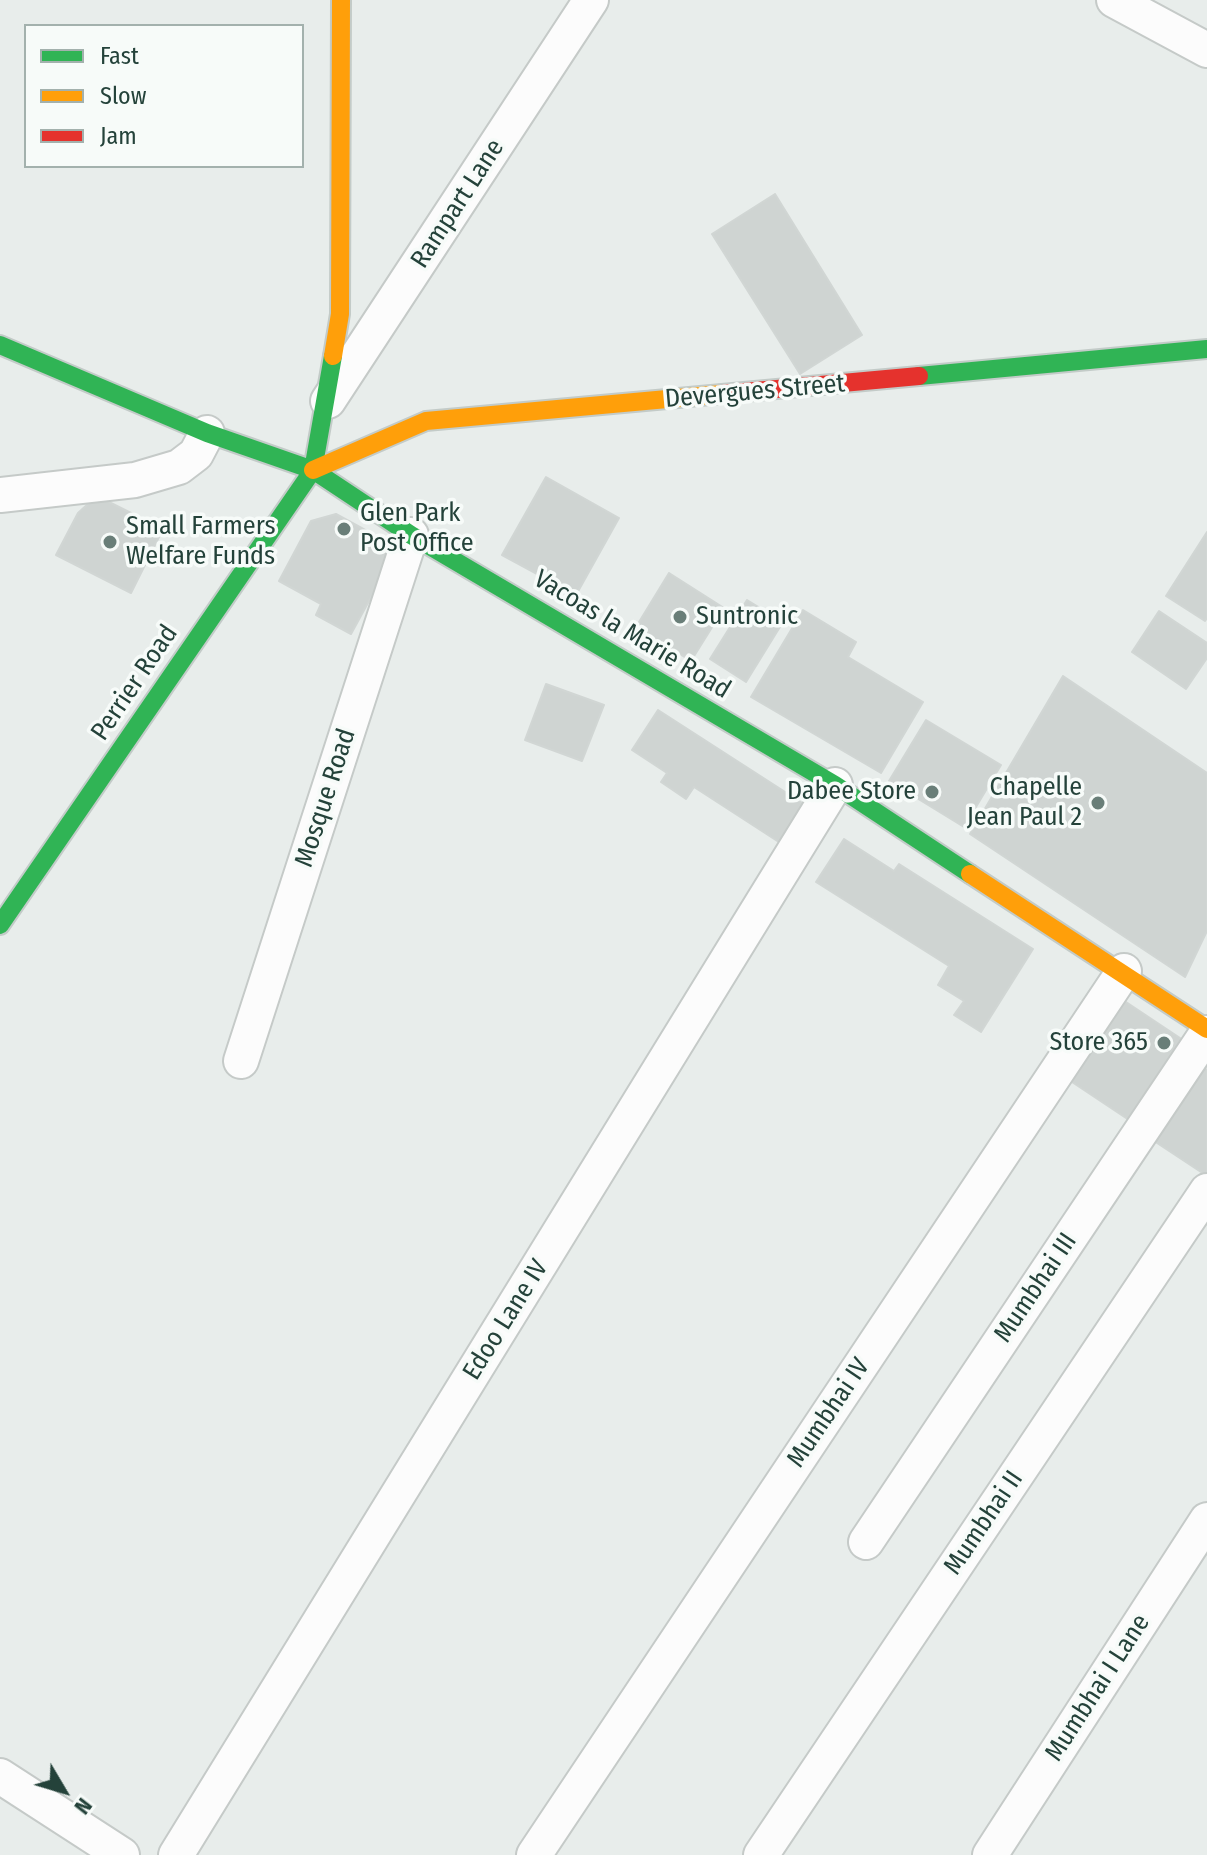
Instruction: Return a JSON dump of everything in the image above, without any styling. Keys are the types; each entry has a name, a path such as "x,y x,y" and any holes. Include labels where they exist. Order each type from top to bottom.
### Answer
{"main road":[{"path":"313,470 340,314 341,0"},
{"name":"Vacoas la Marie Road","path":"0,345 207,433 313,470 411,535 835,785 1124,971 1207,1031"},
{"name":"Devergues Street","path":"313,470 426,421 1207,349"},
{"name":"Perrier Road","path":"0,925 313,470"}],"street":[{"name":"Rampart Lane","path":"324,408 591,0"},
{"path":"1114,0 1207,50"},
{"path":"0,495 135,480 179,467 196,454 207,433"},
{"name":"Mosque Road","path":"241,1061 411,535"},
{"name":"Edoo Lane IV","path":"176,1855 835,785"},
{"name":"Mumbhai IV","path":"534,1855 1124,971"},
{"name":"Mumbhai III","path":"866,1542 1207,1031"},
{"name":"Mumbhai II","path":"761,1855 1207,1191"},
{"name":"Mumbhai I Lane","path":"990,1855 1207,1520"},
{"path":"0,1776 122,1855"}],"building":[{"path":"775,194 862,335 800,374 712,234"},
{"path":"546,477 619,518 576,595 502,555"},
{"name":"Small Farmers Welfare Funds","path":"98,500 107,501 163,529 131,593 56,555 78,513"},
{"path":"336,514 398,548 351,634 316,615 321,604 279,581 311,521"},
{"path":"1207,532 1207,618 1205,621 1166,596"},
{"name":"Suntronic","path":"669,573 724,608 691,661 636,627"},
{"path":"747,600 783,622 746,682 710,659"},
{"path":"803,610 856,642 848,657 923,702 881,773 751,697"},
{"path":"1159,611 1207,643 1207,658 1186,689 1132,652"},
{"name":"Chapelle Jean Paul 2","path":"1063,676 1207,773 1207,931 1185,977 970,834"},
{"path":"546,684 604,705 582,761 525,740"},
{"path":"658,710 810,808 785,846 694,787 686,799 661,782 667,773 632,750"},
{"path":"926,720 1001,765 964,827 889,781"},
{"path":"844,839 894,871 899,864 1033,949 981,1032 954,1015 964,1001 938,985 949,966 816,882"},
{"path":"1123,1000 1183,1040 1129,1120 1069,1080"},
{"path":"1197,1063 1207,1070 1207,1176 1148,1137"}],"traffic: fast":[{"path":"0,345 207,433 313,470 411,535 835,785 970,874"},
{"path":"919,376 1207,349"},
{"path":"0,925 313,470 333,356"}],"traffic: slow":[{"path":"333,356 340,314 341,0"},
{"path":"313,470 426,421 722,394"},
{"path":"970,874 1207,1029"}],"traffic: jam":[{"path":"722,394 919,376"}],"place":[{"name":"Glen Park Post Office","path":"344,529"},
{"name":"Small Farmers Welfare Funds","path":"110,542"},
{"name":"Suntronic","path":"680,617"},
{"name":"Dabee Store","path":"932,792"},
{"name":"Chapelle Jean Paul 2","path":"1098,803"},
{"name":"Store 365","path":"1164,1043"}]}
